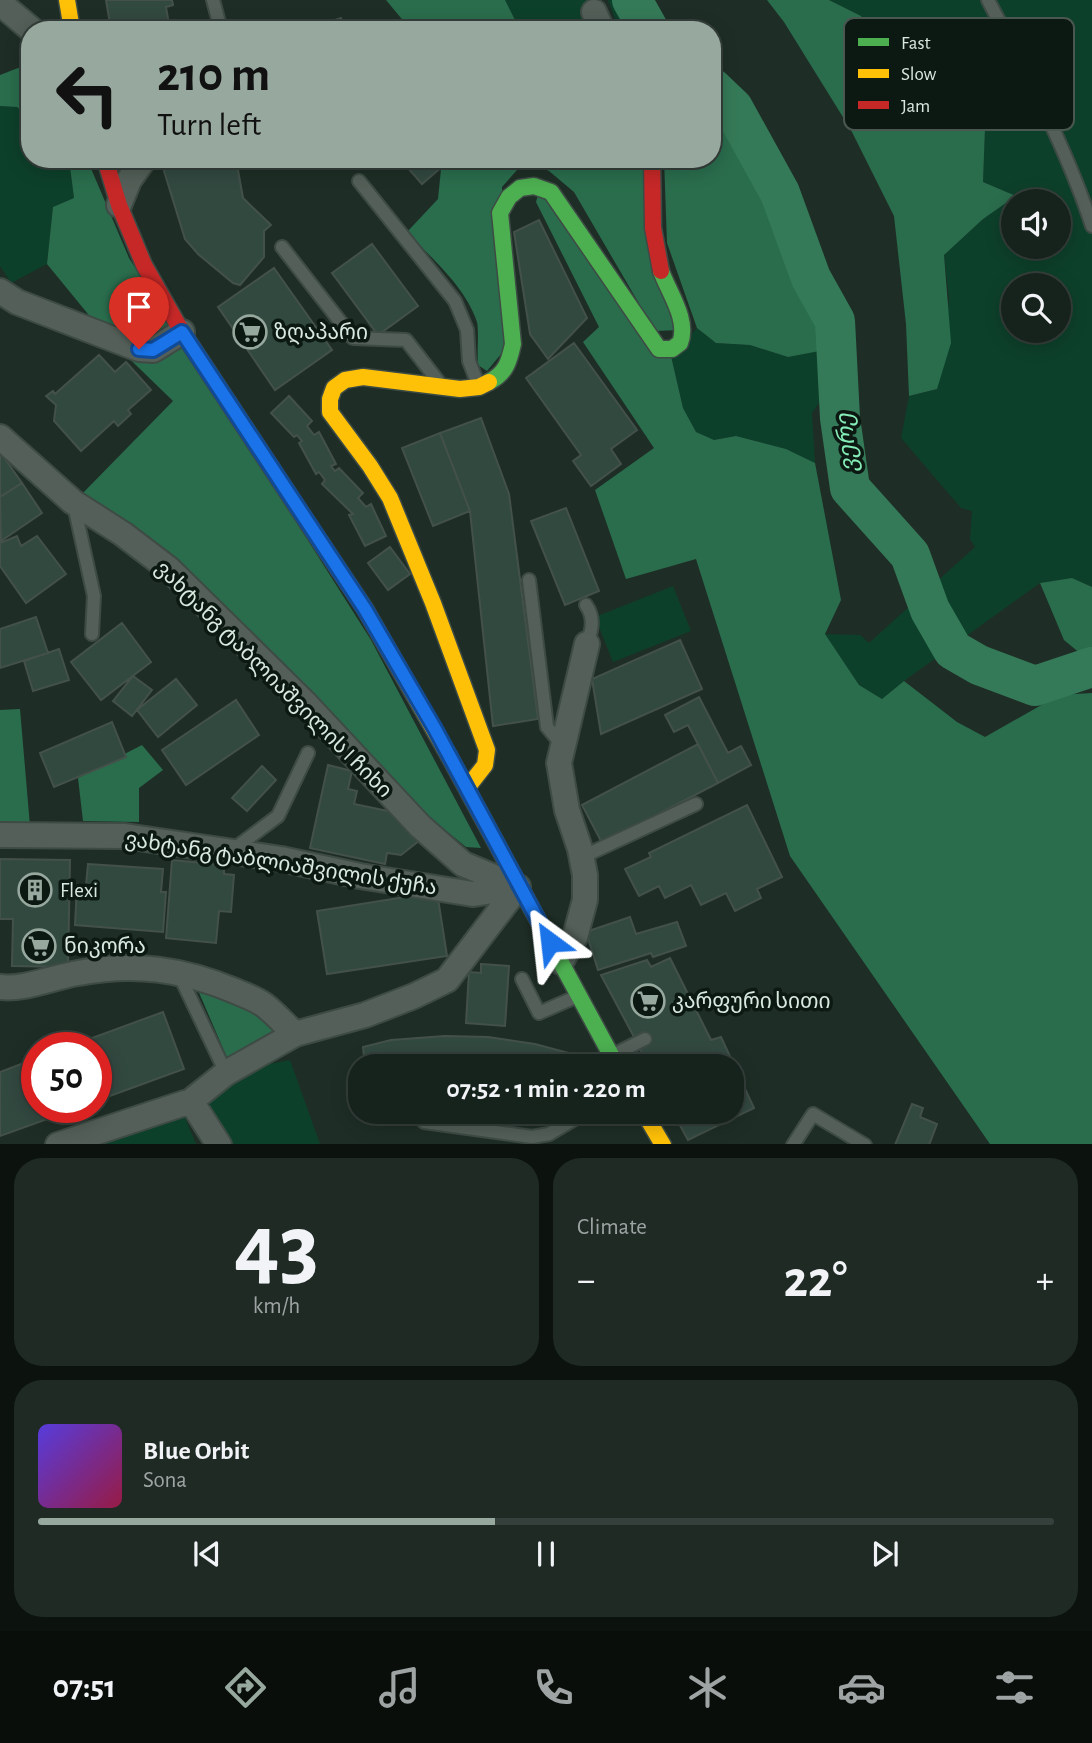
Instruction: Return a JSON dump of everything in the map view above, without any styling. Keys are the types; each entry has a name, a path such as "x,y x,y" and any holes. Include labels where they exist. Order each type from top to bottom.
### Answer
{"street":[{"path":"67,0 70,21"},
{"path":"0,3 21,21"},
{"path":"108,168 119,205 144,265 182,332 365,609 467,788 610,1054"},
{"path":"119,205 129,180 138,168"},
{"path":"467,788 485,765 487,750 438,615 390,498 330,412 330,399 334,388 345,380 363,377 460,389 479,387 500,376 509,363 513,344 500,213 506,199 527,185 539,185 551,192 659,349 672,350 678,346 682,340 682,322 659,267 653,223 652,168"},
{"path":"0,291 17,302 139,349 153,350 182,332"},
{"name":"ვახტანგ ტაბლიაშვილის I ჩიხი","path":"0,437 73,502 123,534 169,569 305,703 420,826 463,864 519,887"},
{"path":"561,962 575,937 585,900 586,875 567,810 559,763 587,644"},
{"name":"ვახტანგ ტაბლიაშვილის ქუჩა","path":"0,835 125,836 281,859 360,876 473,894 519,887"},
{"path":"58,1144 191,1101 226,1073 295,1034 365,1015 447,980 519,887"},
{"path":"5,993 51,977 104,968 153,967 215,983 264,1005 295,1034"},
{"path":"191,1101 219,1144"},
{"path":"651,1124 663,1144"}],"lane":[{"path":"213,0 219,21"},
{"path":"988,0 997,18"},
{"path":"1054,130 1077,179 1092,226"},
{"path":"359,181 455,301 467,330 469,361 479,387"},
{"path":"282,247 353,338 406,340 443,386"},
{"path":"73,502 94,596 92,634"},
{"path":"530,580 547,727 562,745"},
{"path":"586,605 591,612 592,628 587,644"},
{"path":"231,851 278,816 308,752"},
{"path":"582,857 696,804"},
{"path":"178,972 226,1073"},
{"path":"522,979 539,1013 579,996"},
{"path":"624,1054 645,1040"},
{"path":"793,1144 813,1114 865,1144"},
{"path":"439,1124 533,1137 549,1134 566,1124"}],"green space":[{"path":"386,0 505,0 516,21 404,21"},
{"path":"505,0 586,0 594,21 516,21"},
{"path":"608,0 621,0 634,21 616,21"},
{"path":"767,0 829,0 861,16 862,18 844,18 844,119 784,22"},
{"path":"829,0 1092,0 1092,587 1072,578 1040,583 882,699 859,685 825,634 860,635 869,643 975,547 970,539 972,511 961,508 901,438 909,396 937,389 949,299 944,255 983,219 1001,206 1001,259 1071,259 1071,189 1001,190 983,182 985,130 1074,130 1074,18 862,18"},
{"path":"21,68 21,110 17,107 0,106 0,75"},
{"path":"0,106 17,107 21,110 21,168 70,168 74,198 53,207 47,264 11,283 0,266"},
{"path":"721,129 750,150 765,185 793,283 826,327 825,350 788,357 750,345 716,343 697,328 667,243 664,168 721,168"},
{"path":"851,130 985,130 983,182 1001,190 1001,206 983,219 944,255 951,343 937,389 909,396 906,324 894,216"},
{"path":"70,168 91,168 129,258 371,640 481,848 466,847 428,816 321,709 80,496 173,401 106,336 47,264 53,207 74,198"},
{"path":"441,168 521,168 502,187 506,348 487,371 478,365 478,326 472,309 447,274 407,232 438,199"},
{"path":"543,168 650,168 679,330 655,331 574,192"},
{"path":"539,191 671,356 683,408 696,432 714,440 736,436 786,449 815,463 841,600 825,634 859,685 882,699 904,681 957,722 985,737 1059,695 1092,693 1092,1144 990,1144 790,856 696,559 626,579 595,490 654,448 583,342 599,327 536,202"},
{"path":"826,327 828,363 833,383 812,413 815,463 786,449 736,436 714,440 696,432 683,408 671,356 697,328 716,343 750,345 788,357 824,350"},
{"path":"1072,578 1092,587 1092,652 1081,654 1064,640 1040,583"},
{"path":"673,586 691,631 613,662 595,617"},
{"path":"20,709 30,826 0,826 0,710"},
{"path":"142,745 163,770 139,788 139,822 83,821 78,778"},
{"path":"194,981 268,1016 285,1049 228,1060"},
{"path":"290,1060 320,1144 223,1144 206,1099 228,1072"},
{"path":"183,1113 196,1144 102,1144"}],"building":[{"path":"106,0 172,0 173,5 166,7 168,21 110,21"},
{"path":"166,168 238,168 243,198 271,225 264,231 264,257 240,285 233,283 198,254 185,239 164,171"},
{"path":"408,168 441,168 422,184"},
{"path":"539,220 587,318 548,359 530,334 514,232"},
{"path":"372,244 418,306 378,335 332,273"},
{"path":"274,268 332,350 275,390 218,307"},
{"path":"574,343 637,430 611,449 621,464 591,486 573,461 581,455 526,378"},
{"path":"99,355 115,372 126,362 151,390 128,410 131,414 118,426 114,421 81,451 54,421 56,405 46,396 53,391 55,394"},
{"path":"289,396 312,421 307,426 314,435 319,432 336,464 331,466 335,471 339,468 363,493 358,498 366,507 371,504 386,536 365,546 349,515 353,514 322,484 325,480 319,472 316,474 299,443 302,441 297,435 294,437 271,413"},
{"path":"481,418 509,494 538,719 493,726 470,511 440,433"},
{"path":"440,433 470,511 433,526 402,448"},
{"path":"0,452 22,483 0,497"},
{"path":"22,483 42,513 1,541 0,497"},
{"path":"566,508 599,591 565,605 531,521"},
{"path":"17,536 21,546 37,536 66,574 26,603 0,566 0,543"},
{"path":"390,547 410,574 388,590 368,563"},
{"path":"36,617 48,653 0,668 0,629"},
{"path":"122,623 151,662 101,700 71,662"},
{"path":"680,640 702,689 601,734 592,679"},
{"path":"59,649 69,680 33,691 24,661"},
{"path":"133,676 152,690 132,716 113,701"},
{"path":"176,679 197,705 158,737 137,710"},
{"path":"699,697 728,753 741,746 751,765 718,783 688,725 674,732 665,715"},
{"path":"236,700 259,735 186,785 162,750"},
{"path":"112,722 126,757 54,787 40,753"},
{"path":"698,744 718,783 602,843 582,805"},
{"path":"328,765 352,771 348,789 357,791 354,804 402,814 420,840 401,855 387,853 385,864 310,848"},
{"path":"262,766 276,780 247,811 232,798"},
{"path":"747,805 782,877 757,889 761,898 735,911 726,893 701,905 691,885 665,898 659,886 639,896 625,869 651,857 649,853"},
{"name":"Flexi","path":"0,859 70,860 68,967 12,966 13,919 0,919"},
{"path":"172,860 224,865 224,874 234,875 231,912 219,911 216,943 166,938"},
{"path":"88,864 163,869 161,892 166,892 163,932 75,925 77,885 86,885"},
{"path":"437,892 447,956 327,974 317,911"},
{"path":"630,917 636,934 677,922 686,946 653,957 651,953 598,970 586,932"},
{"path":"670,958 711,1040 721,1037 729,1054 643,1054 640,1049 648,1045 642,1033 634,1037 601,975 647,960 651,967"},
{"path":"481,964 509,966 505,1026 466,1023 469,972 481,973"},
{"path":"163,1012 184,1069 112,1095 112,1032 109,1032"},
{"path":"445,1036 488,1037 535,1044 572,1054 364,1054 363,1047 391,1040"},
{"path":"21,1064 21,1123 36,1123 0,1136 0,1072"},
{"path":"744,1086 754,1108 744,1113"},
{"path":"912,1104 923,1108 920,1117 937,1124 929,1144 895,1144"},
{"path":"679,1124 721,1124 688,1140"}],"waterway":[{"name":"ვერე","path":"632,0 644,21"},
{"name":"ვერე","path":"721,97 733,108 780,193 811,278 835,321 840,418 850,488 910,555 930,610 953,650 979,665 1035,686 1092,667"}],"traffic: fast":[{"path":"489,382 506,366 513,344 500,213 509,197 520,188 534,186 551,192 659,349 672,349 680,343 682,325 661,271"},
{"path":"449,756 610,1054"}],"traffic: slow":[{"path":"67,0 70,21"},
{"path":"467,788 485,765 487,750 433,603 390,498 330,412 330,399 334,388 345,380 363,377 460,389 479,387 489,382"},
{"path":"309,525 365,609 449,756"},
{"path":"651,1124 662,1144"}],"traffic: jam":[{"path":"108,168 119,205 144,265 182,332 309,525"},
{"path":"652,168 653,228 661,271"}],"place":[{"name":"ზღაპარი","path":"250,332"},
{"name":"Flexi","path":"35,890"},
{"name":"ნიკორა","path":"39,946"},
{"name":"კარფური სითი","path":"648,1001"}],"route":[{"path":"139,349 153,350 182,332 365,609 435,729 550,942"}]}
